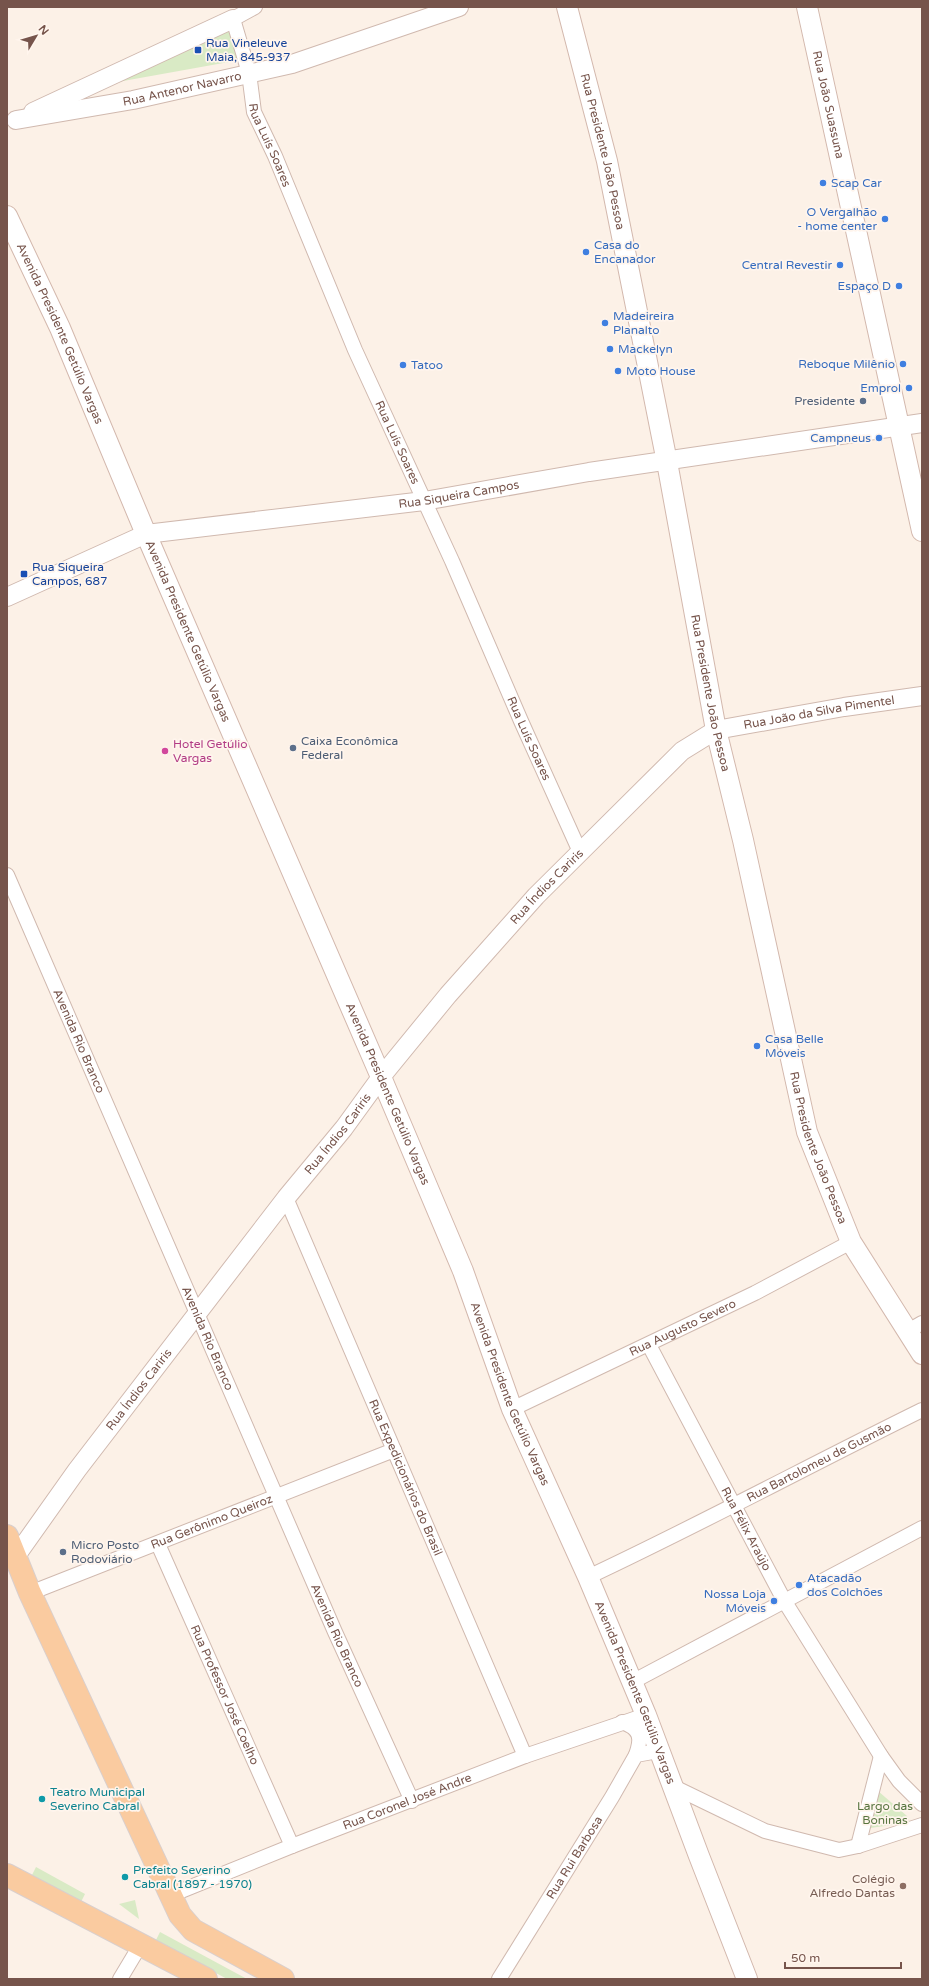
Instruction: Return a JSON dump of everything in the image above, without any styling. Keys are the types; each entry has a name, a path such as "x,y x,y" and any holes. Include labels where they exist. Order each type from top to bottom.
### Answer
{"main road":[{"name":"Rua Presidente João Pessoa","path":"567,7 607,161 667,462 716,730 745,847 807,1132 851,1242 915,1327 922,1354"},
{"name":"Rua João Suassuna","path":"808,7 922,531"},
{"name":"Avenida Presidente Getúlio Vargas","path":"7,216 60,328 146,534 381,1077 463,1272 512,1408 588,1577 646,1715 658,1751 674,1787 747,1979"},
{"path":"7,1536 11,1563 30,1593 180,1915 193,1930 283,1979"},
{"path":"7,1875 206,1979"}],"street":[{"name":"Rua Antenor Navarro","path":"12,122 233,19 255,7"},
{"name":"Rua Antenor Navarro","path":"12,122 133,100 292,64 459,7"},
{"name":"Rua Luís Soares","path":"233,19 249,73 254,112 275,156 355,350 424,501 580,852"},
{"name":"Rua Siqueira Campos","path":"7,597 146,534 424,501 526,482 667,462 899,425 922,423"},
{"name":"Rua João da Silva Pimentel","path":"716,730 844,707 922,696"},
{"name":"Rua Índios Cariris","path":"11,1563 77,1470 286,1198 344,1128 381,1077 481,957 536,896 682,751 716,730"},
{"name":"Avenida Rio Branco","path":"7,875 277,1497 412,1801"},
{"name":"Rua Expedicionários do Brasil","path":"286,1198 525,1756"},
{"name":"Rua Augusto Severo","path":"512,1408 649,1345 755,1293 851,1242"},
{"name":"Rua Félix Araújo","path":"649,1345 732,1506 784,1602 881,1756 899,1781 922,1804"},
{"name":"Rua Bartolomeu de Gusmão","path":"588,1577 675,1536 922,1410"},
{"name":"Rua Gerônimo Queiroz","path":"30,1593 394,1450"},
{"path":"632,1682 922,1528"},
{"name":"Rua Professor José Coelho","path":"158,1544 292,1846"},
{"name":"Rua Coronel José Andre","path":"171,1895 292,1846 412,1801 525,1756 646,1715"},
{"path":"622,1722 632,1726 638,1733 640,1743 636,1755 658,1751"},
{"name":"Rua Rui Barbosa","path":"499,1979 612,1797 636,1755"},
{"path":"858,1846 881,1756"},
{"path":"674,1787 764,1830 839,1850 858,1846 922,1825"},
{"path":"120,1979 141,1944"}],"green space":[{"path":"238,15 240,60 62,92"},
{"name":"Largo das Boninas","path":"878,1791 907,1816 909,1820 907,1823 870,1828"},
{"path":"36,1867 85,1894 81,1902 32,1875"},
{"path":"135,1900 139,1919 119,1904"},
{"path":"160,1932 247,1979 227,1979 156,1940"}],"place":[{"name":"Rua Vineleuve Maia, 845-937","path":"198,50"},
{"name":"Scap Car","path":"823,183"},
{"name":"O Vergalhão - home center","path":"885,219"},
{"name":"Casa do Encanador","path":"586,252"},
{"name":"Central Revestir","path":"840,265"},
{"name":"Espaço D","path":"899,286"},
{"name":"Madeireira Planalto","path":"605,323"},
{"name":"Mackelyn","path":"610,349"},
{"name":"Reboque Milênio","path":"903,364"},
{"name":"Tatoo","path":"403,365"},
{"name":"Moto House","path":"618,371"},
{"name":"Emprol","path":"909,388"},
{"name":"Presidente","path":"863,401"},
{"name":"Campneus","path":"879,438"},
{"name":"Rua Siqueira Campos, 687","path":"24,574"},
{"name":"Caixa Econômica Federal","path":"293,748"},
{"name":"Hotel Getúlio Vargas","path":"165,751"},
{"name":"Casa Belle Móveis","path":"757,1046"},
{"name":"Micro Posto Rodoviário","path":"63,1552"},
{"name":"Atacadão dos Colchões","path":"799,1585"},
{"name":"Nossa Loja Móveis","path":"774,1601"},
{"name":"Teatro Municipal Severino Cabral","path":"42,1799"},
{"name":"Prefeito Severino Cabral (1897 - 1970)","path":"125,1877"},
{"name":"Colégio Alfredo Dantas","path":"903,1886"}]}
